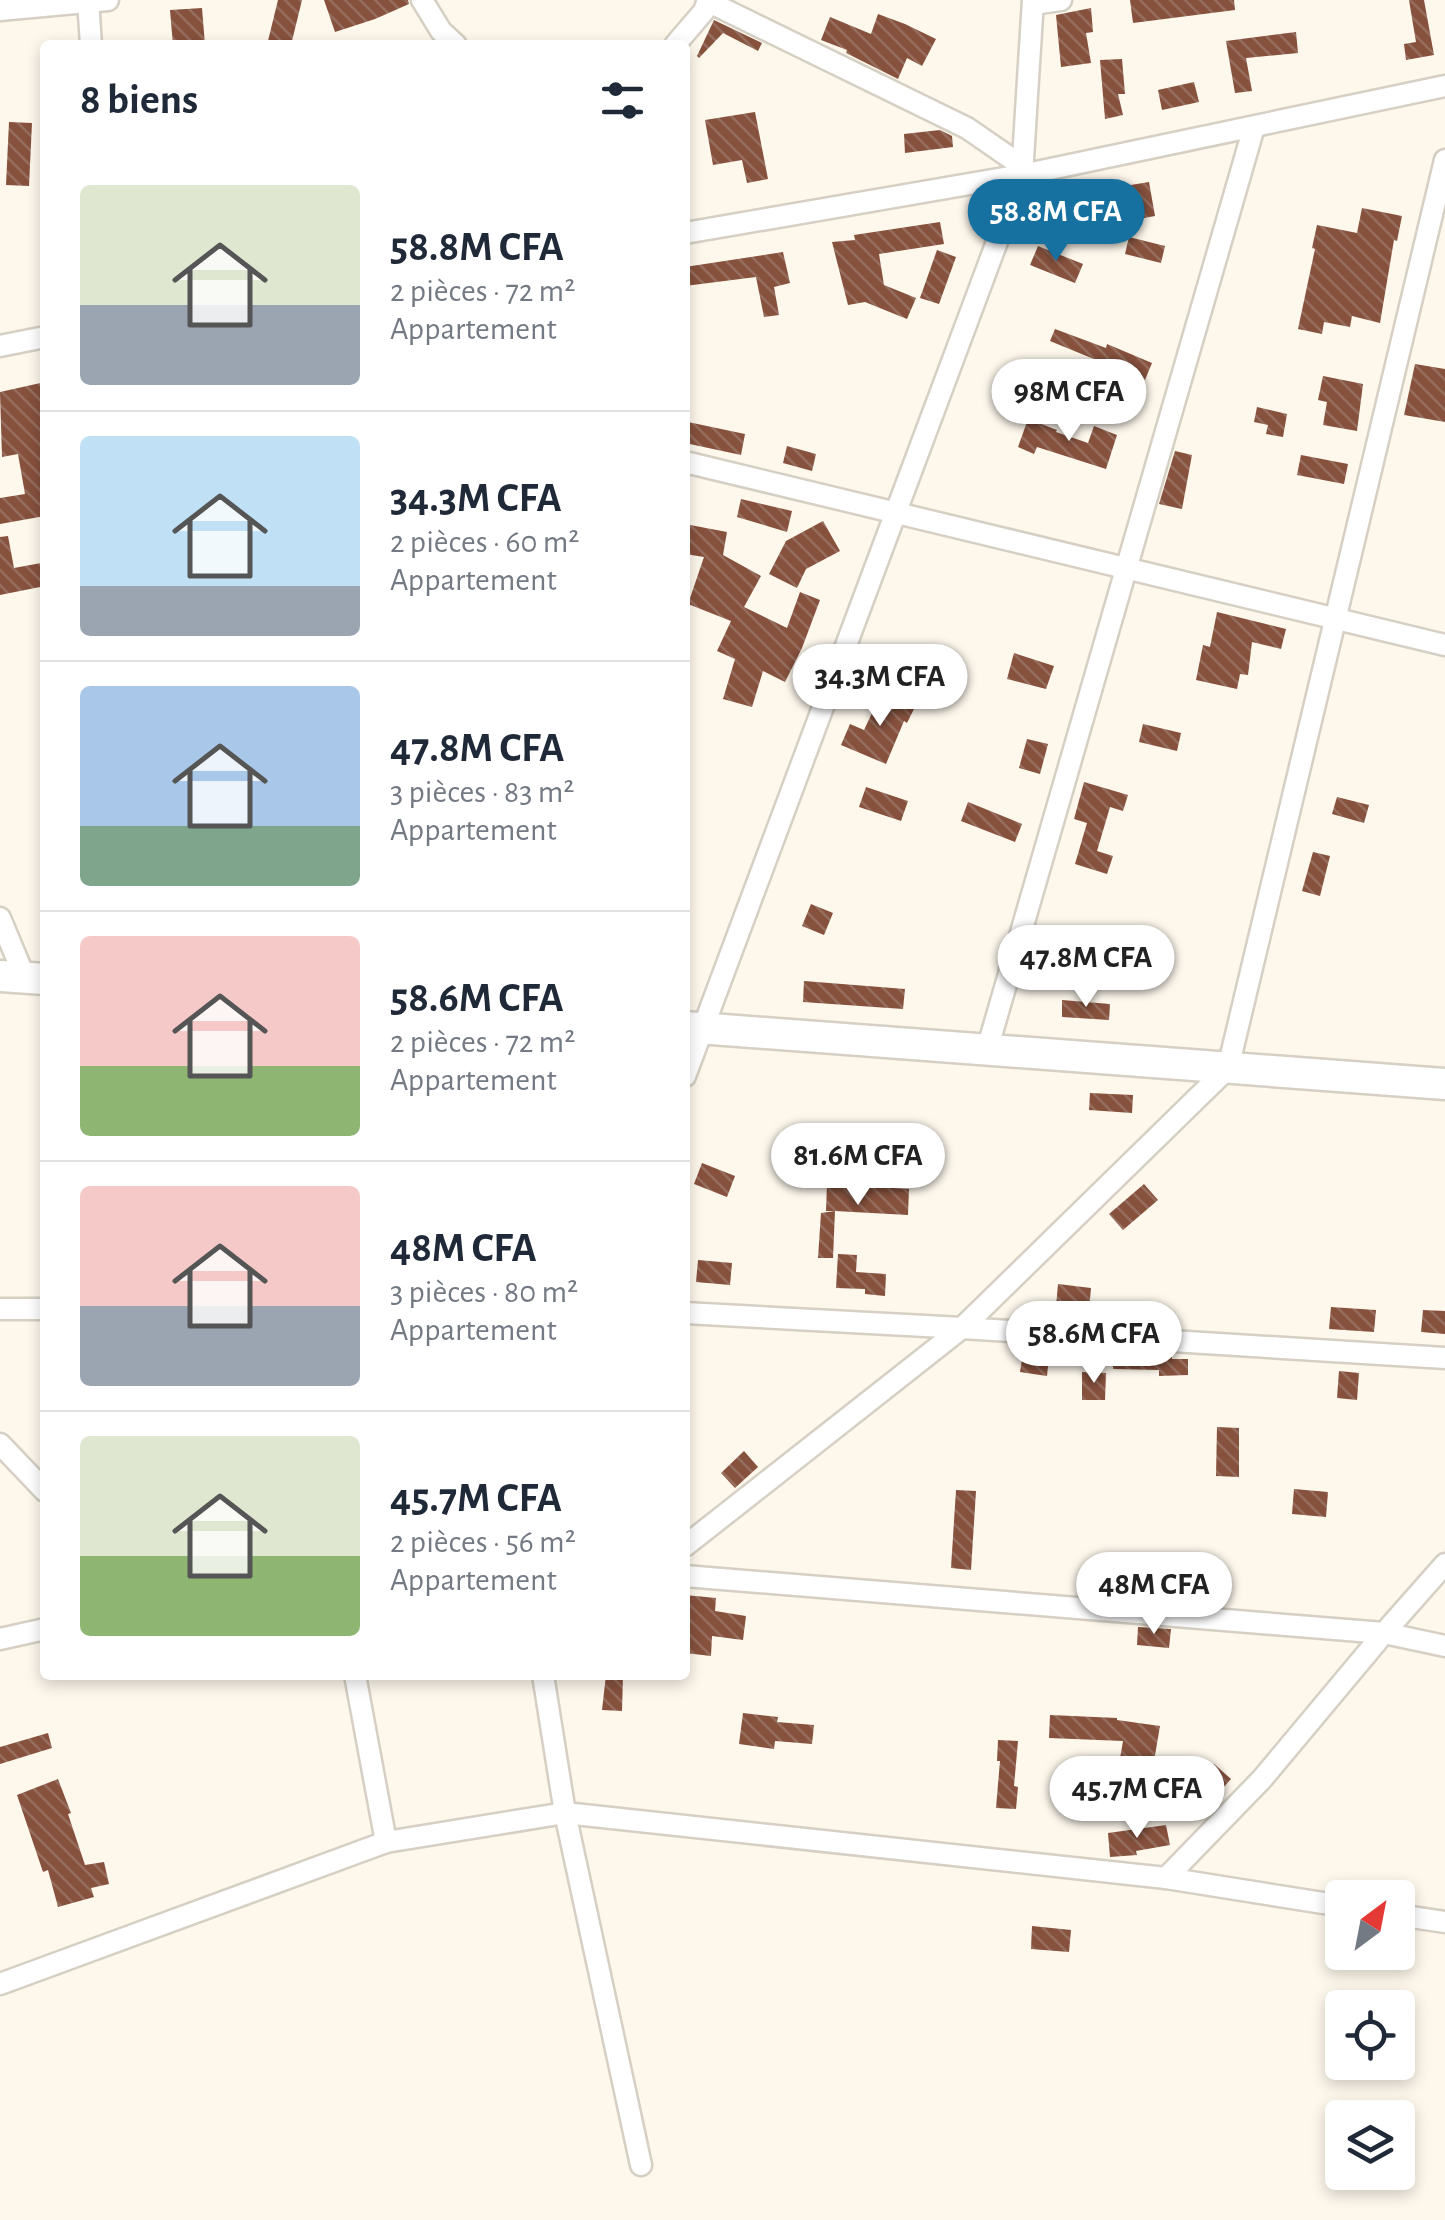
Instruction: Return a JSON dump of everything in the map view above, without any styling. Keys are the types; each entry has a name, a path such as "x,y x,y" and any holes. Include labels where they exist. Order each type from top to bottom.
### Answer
{"street":[{"path":"422,0 445,40"},
{"path":"679,40 704,11 708,0 967,128 1022,171"},
{"path":"1061,0 1033,2 1022,171 897,514 694,1028 1445,1084"},
{"path":"0,10 95,1 91,40"},
{"path":"690,231 1254,127 1445,86"},
{"path":"987,1050 1254,127"},
{"path":"690,1542 962,1328 1228,1068 1445,160"},
{"path":"0,346 40,338"},
{"path":"690,463 1445,645"},
{"path":"0,918 23,977"},
{"path":"0,1309 40,1309"},
{"path":"690,1314 1445,1358"},
{"path":"0,1444 9,1463 40,1486"},
{"path":"1166,1878 1262,1779 1445,1564"},
{"path":"690,1576 1384,1633 1445,1646"},
{"path":"0,1639 40,1630"},
{"path":"357,1680 386,1842"},
{"path":"544,1680 565,1812 642,2165"},
{"path":"0,1984 386,1842 565,1812 1166,1878 1325,1903"},
{"path":"1415,1918 1445,1922"}],"building":[{"path":"278,0 302,0 292,40 268,40"},
{"path":"324,0 408,0 409,4 335,32"},
{"path":"1130,0 1234,0 1235,10 1133,23"},
{"path":"1409,0 1424,0 1434,55 1406,60 1404,44 1416,42"},
{"path":"202,8 205,40 173,40 170,10"},
{"path":"1091,8 1093,32 1086,33 1091,63 1061,67 1056,15"},
{"path":"878,14 936,39 922,66 907,58 898,79 821,40 830,17 871,34"},
{"path":"714,20 762,43 758,51 723,33 699,58"},
{"path":"1296,32 1298,53 1246,58 1252,91 1235,93 1226,41"},
{"path":"1122,59 1125,94 1118,94 1123,115 1105,119 1100,60"},
{"path":"1194,82 1199,102 1162,110 1158,90"},
{"path":"755,112 768,179 747,183 742,160 713,165 705,120"},
{"path":"9,122 32,123 29,186 6,185"},
{"path":"940,130 952,136 953,147 905,153 904,134"},
{"path":"1149,182 1155,216 1074,224 1070,195"},
{"path":"1362,208 1402,216 1397,241 1394,240 1380,323 1352,316 1350,327 1324,322 1322,334 1298,329 1317,225 1357,233"},
{"path":"940,222 944,244 879,254 884,285 916,298 907,319 865,302 848,305 832,242"},
{"path":"1129,237 1165,246 1161,263 1125,254"},
{"path":"1038,246 1083,264 1075,283 1030,265"},
{"path":"937,250 956,257 939,304 920,298"},
{"path":"783,252 790,283 774,287 779,315 764,317 756,277 690,285 690,266"},
{"path":"1055,329 1106,348 1107,344 1152,363 1145,380 1050,341"},
{"path":"1415,364 1445,369 1445,422 1404,415"},
{"path":"1323,376 1363,384 1357,431 1323,425 1327,402 1318,400"},
{"path":"40,383 40,517 0,524 0,498 25,494 18,454 2,457 0,392"},
{"path":"1257,407 1287,414 1283,437 1266,434 1268,425 1254,422"},
{"path":"1028,419 1088,443 1094,426 1117,435 1106,469 1037,447 1034,454 1018,447"},
{"path":"690,422 745,434 741,455 690,444"},
{"path":"787,446 816,454 812,471 783,463"},
{"path":"1175,451 1192,455 1182,509 1159,504"},
{"path":"1301,455 1348,464 1344,484 1297,475"},
{"path":"741,499 792,511 787,532 737,517"},
{"path":"823,521 840,551 806,569 797,588 769,574 786,541"},
{"path":"690,525 727,532 723,555 761,576 744,607 787,628 800,592 820,600 785,682 763,671 752,707 723,699 735,659 717,651 731,621 690,605 704,557 690,555"},
{"path":"8,536 14,568 40,563 40,587 0,595 0,537"},
{"path":"1217,612 1286,629 1281,649 1252,642 1248,675 1240,674 1237,689 1196,680 1203,645 1210,647"},
{"path":"1014,653 1054,666 1046,689 1007,679"},
{"path":"882,692 915,707 907,723 904,721 886,764 841,745 850,724 864,730"},
{"path":"1143,724 1181,733 1177,751 1139,742"},
{"path":"1027,739 1048,744 1040,774 1019,768"},
{"path":"1084,782 1128,795 1123,811 1110,807 1097,851 1113,856 1107,874 1075,864 1087,823 1074,819"},
{"path":"866,787 908,801 901,821 859,807"},
{"path":"1337,797 1369,805 1364,823 1332,814"},
{"path":"968,802 1022,824 1015,842 961,821"},
{"path":"1313,852 1330,856 1320,896 1302,891"},
{"path":"811,904 833,913 824,935 802,926"},
{"path":"804,981 905,989 903,1009 803,1002"},
{"path":"1062,1000 1110,1004 1109,1020 1062,1017"},
{"path":"1090,1093 1133,1095 1132,1113 1089,1110"},
{"path":"702,1163 735,1176 727,1197 694,1184"},
{"path":"827,1184 909,1189 908,1215 826,1211"},
{"path":"1144,1184 1158,1200 1123,1230 1109,1214"},
{"path":"835,1211 833,1258 818,1258 821,1213"},
{"path":"838,1254 857,1255 856,1272 886,1274 885,1296 865,1294 865,1289 836,1288"},
{"path":"698,1260 732,1263 730,1285 696,1282"},
{"path":"1058,1284 1091,1288 1089,1310 1056,1307"},
{"path":"1331,1307 1376,1310 1374,1332 1329,1329"},
{"path":"1423,1310 1445,1311 1445,1334 1421,1332"},
{"path":"1023,1353 1049,1357 1047,1376 1020,1372"},
{"path":"1113,1354 1188,1359 1188,1375 1159,1376 1159,1370 1113,1369"},
{"path":"1339,1371 1359,1373 1357,1400 1337,1398"},
{"path":"1082,1372 1106,1373 1105,1400 1082,1400"},
{"path":"1217,1427 1239,1428 1239,1477 1216,1476"},
{"path":"744,1451 758,1467 735,1488 721,1473"},
{"path":"1294,1489 1328,1492 1326,1517 1292,1514"},
{"path":"956,1490 976,1491 971,1570 951,1568"},
{"path":"690,1595 716,1598 715,1611 746,1616 743,1640 712,1636 711,1656 690,1654"},
{"path":"1138,1627 1171,1629 1169,1648 1137,1645"},
{"path":"605,1680 623,1680 622,1711 602,1710"},
{"path":"743,1713 778,1717 777,1722 814,1725 812,1744 775,1741 774,1749 739,1744"},
{"path":"1050,1715 1117,1718 1160,1726 1154,1761 1143,1761 1134,1789 1115,1788 1123,1741 1049,1738"},
{"path":"48,1733 52,1748 0,1764 0,1747"},
{"path":"998,1740 1018,1741 1016,1809 996,1808"},
{"path":"1214,1764 1231,1779 1202,1811 1185,1796"},
{"path":"58,1779 85,1865 104,1862 109,1884 91,1888 94,1897 58,1907 48,1870 43,1872 17,1795"},
{"path":"1166,1825 1170,1845 1136,1851 1137,1855 1110,1857 1108,1833"},
{"path":"1032,1926 1071,1930 1069,1952 1031,1949"}]}
